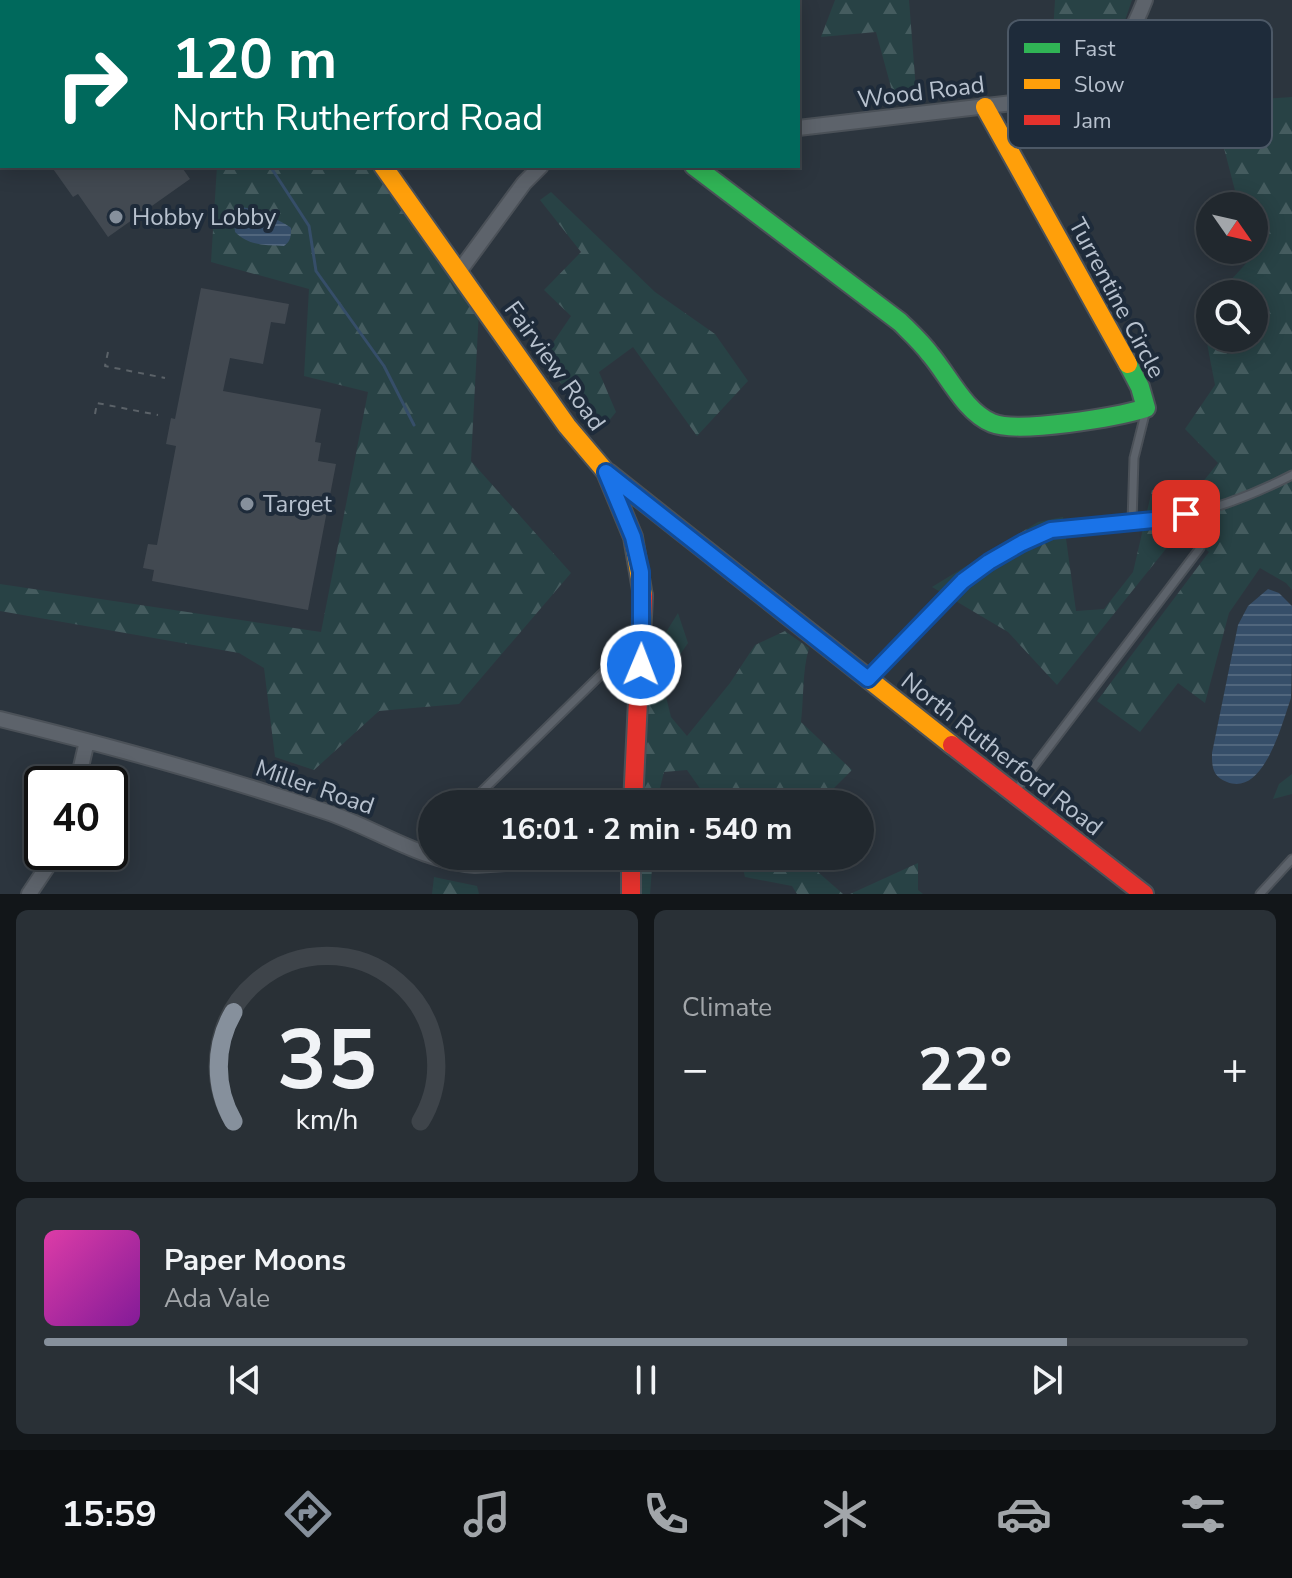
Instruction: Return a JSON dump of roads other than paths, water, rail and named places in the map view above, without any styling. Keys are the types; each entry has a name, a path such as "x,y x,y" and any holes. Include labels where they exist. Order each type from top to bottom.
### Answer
{"street":[{"name":"Wood Road","path":"1136,20 1145,0"},
{"name":"Wood Road","path":"800,128 1008,103"},
{"name":"Turrentine Circle","path":"697,168 900,322 929,352 973,409 985,419 1016,427 1124,415 1146,408 1140,387 985,107"},
{"name":"Fairview Road","path":"384,168 567,426 606,472 638,556 643,590 634,790"},
{"path":"458,273 524,183 539,168"},
{"name":"North Rutherford Road","path":"606,472 1144,894"},
{"name":"Miller Road","path":"0,719 163,761 328,813 418,851"},
{"path":"81,766 87,741"},
{"path":"29,894 45,870"},
{"path":"631,870 631,894"}],"lane":[{"path":"1132,522 1134,458 1146,408"},
{"path":"868,679 939,603 989,562 1051,530 1164,519 1232,503 1292,475"},
{"path":"1013,794 1200,548"},
{"path":"483,790 625,651 642,645"},
{"path":"1260,894 1292,859"}],"water":[{"path":"241,207 267,215 291,228 288,242 284,246 264,245 240,237 235,232 234,219"},
{"path":"1268,589 1279,593 1292,606 1291,698 1277,740 1261,769 1240,784 1227,782 1218,777 1214,770 1212,753 1238,625 1248,606"}],"waterway":[{"path":"271,168 309,226 316,271 384,366 414,425"}],"place":[{"name":"Hobby Lobby","path":"116,217"},
{"name":"Target","path":"247,504"}]}
